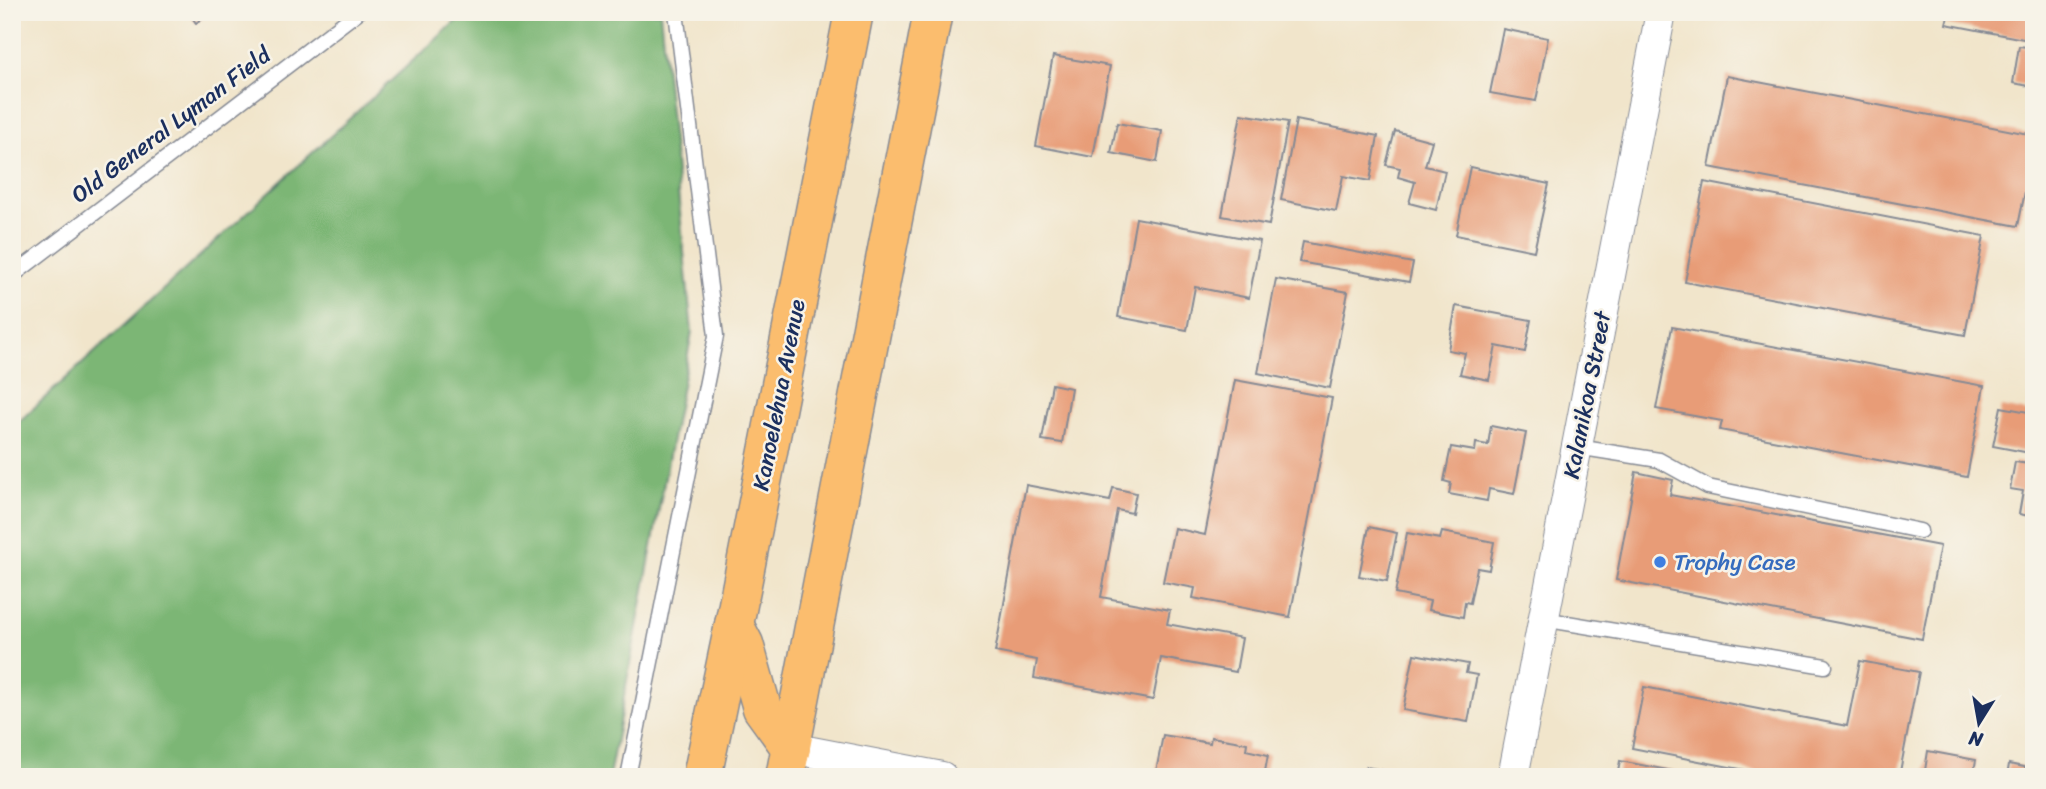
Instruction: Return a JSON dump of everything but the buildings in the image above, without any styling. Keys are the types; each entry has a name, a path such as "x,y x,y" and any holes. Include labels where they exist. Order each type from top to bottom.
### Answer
{"highway":[{"name":"Kanoelehua Avenue","path":"702,777 854,12"},
{"path":"788,762 933,12"},
{"path":"734,625 744,644 762,708 788,762"},
{"path":"757,777 768,763 788,762"}],"street":[{"name":"Kalanikoa Street","path":"1513,777 1661,12"},
{"path":"788,762 942,777"}],"lane":[{"name":"Old General Lyman Field","path":"12,276 358,12"},
{"path":"628,777 716,336 676,12"},
{"path":"1577,447 1659,460 1708,487 1920,531"},
{"path":"1544,619 1825,666"}],"green space":[{"path":"466,12 660,12 692,332 609,777 12,777 12,428"}],"place":[{"name":"Trophy Case","path":"1660,562"}]}
